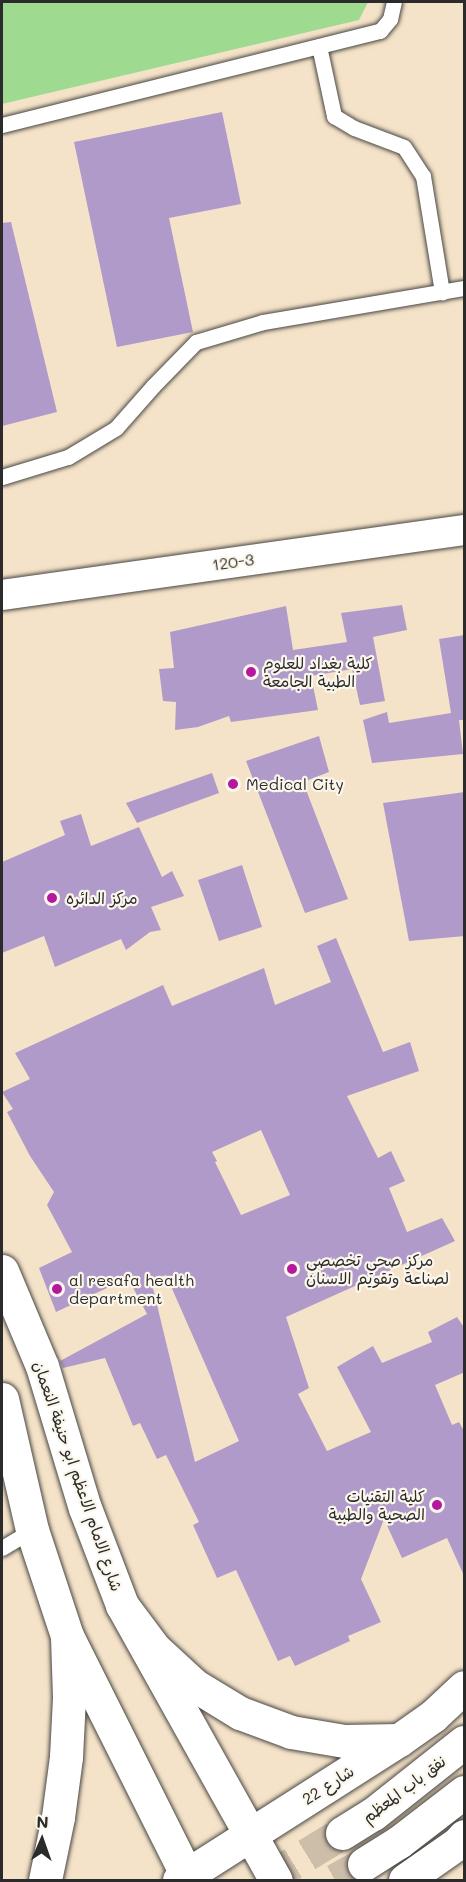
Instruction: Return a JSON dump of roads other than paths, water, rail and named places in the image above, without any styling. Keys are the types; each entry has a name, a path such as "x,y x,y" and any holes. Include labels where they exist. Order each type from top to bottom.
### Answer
{"main road":[{"name":"شارع الامام الاعظم ابو حنيفة النعمان","path":"2,1271 42,1366 85,1508 122,1605 276,1881"},
{"path":"2,1399 32,1530 67,1636 185,1879"},
{"path":"122,1605 154,1648 194,1685 240,1713 291,1732 334,1740 399,1740"},
{"path":"45,1881 58,1817 66,1757 69,1697 67,1636"},
{"name":"شارع 22","path":"185,1879 399,1740 433,1716 465,1687"},
{"name":"نفق باب المعظم","path":"342,1833 373,1814 465,1742"},
{"path":"364,1864 399,1842 465,1792"},
{"path":"405,1881 461,1840"},
{"path":"435,1881 461,1840"}],"street":[{"name":"120-3","path":"2,595 465,530"}],"lane":[{"path":"2,124 380,31 390,19 394,2"},
{"path":"319,46 334,116 354,128 404,147 423,176 442,292"},
{"path":"2,477 68,457 116,428 196,342 263,321 465,288"},
{"path":"2,1548 32,1530"}],"tunnel":[{"path":"265,1880 342,1833"},
{"path":"335,1880 364,1864"}],"place":[{"name":"كلية بغداد للعلوم الطبية الجامعة","path":"251,672"},
{"name":"Medical City","path":"233,784"},
{"name":"مركز الدائره","path":"52,898"},
{"name":"مركز صحي تخصصي لصناعة وتقويم الاسنان","path":"292,1269"},
{"name":"al resafa health department","path":"57,1289"},
{"name":"كلية التقنيات الصحية والطبية","path":"437,1505"}]}
